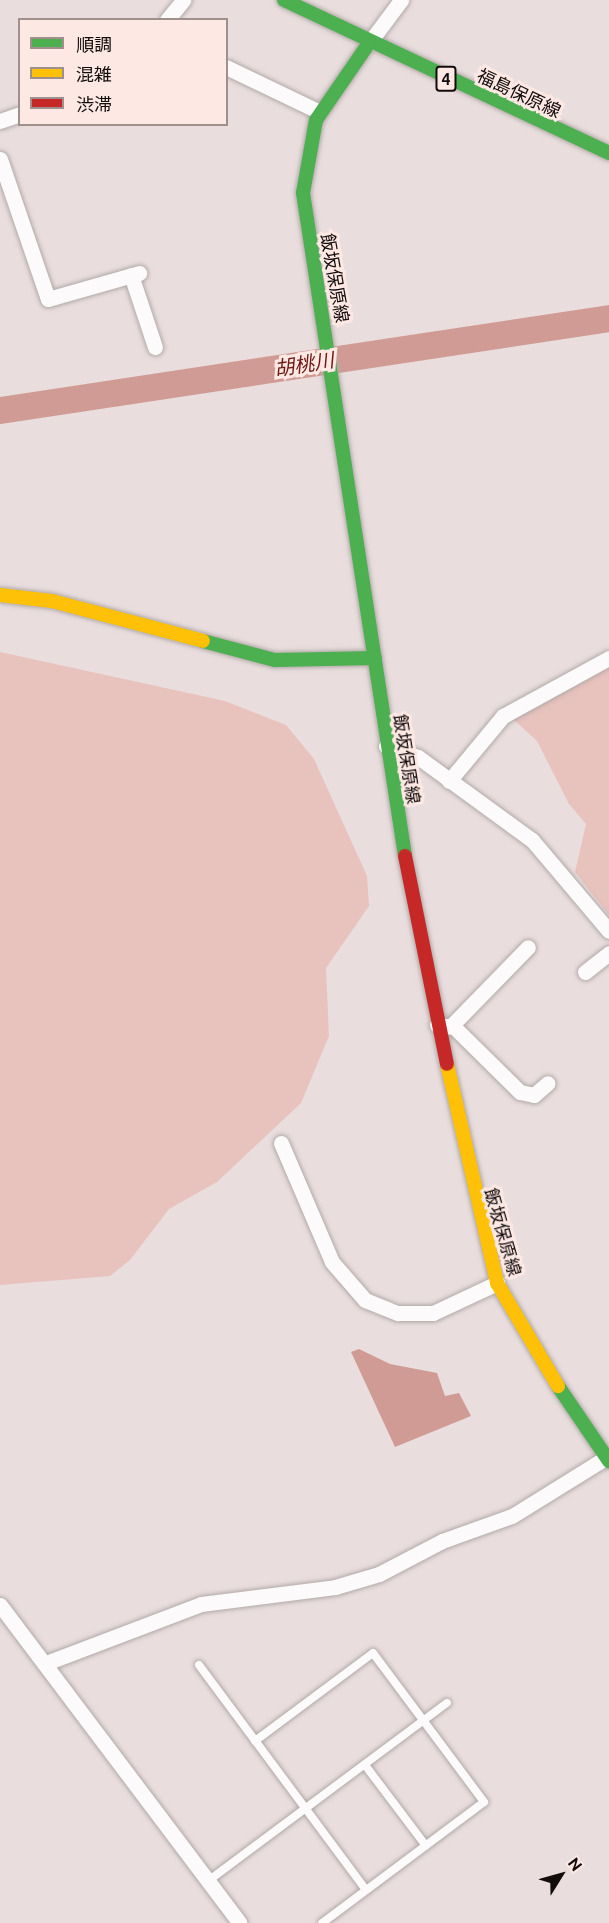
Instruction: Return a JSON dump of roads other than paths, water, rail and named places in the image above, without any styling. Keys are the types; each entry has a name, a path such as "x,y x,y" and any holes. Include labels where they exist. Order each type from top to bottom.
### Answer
{"main road":[{"name":"福島保原線","path":"284,0 369,43 609,153"},
{"name":"飯坂保原線","path":"369,43 320,112 306,154 303,193 335,376 386,746 497,1282 520,1330 608,1459"},
{"path":"0,596 52,601 275,660 375,658"}],"street":[{"path":"169,18 183,0"},
{"path":"369,43 401,0"},
{"path":"228,68 320,112"},
{"path":"0,121 18,115"},
{"path":"0,159 48,299 135,274 155,347"},
{"path":"449,781 503,716 609,658"},
{"path":"386,746 418,757 547,854 609,931"},
{"path":"528,947 444,1026 520,1092 534,1095 548,1083"},
{"path":"585,972 609,953"},
{"path":"281,1143 332,1262 365,1300 398,1312 433,1313 497,1282"},
{"path":"46,1664 201,1604 335,1587 379,1574 442,1541 512,1516 608,1459"},
{"path":"0,1605 240,1923"}],"lane":[{"path":"255,1741 373,1653 484,1802 322,1923"},
{"path":"199,1665 366,1890"},
{"path":"208,1881 447,1703"},
{"path":"365,1765 426,1846"}],"waterway":[{"name":"胡桃川","path":"0,410 609,318"}]}
